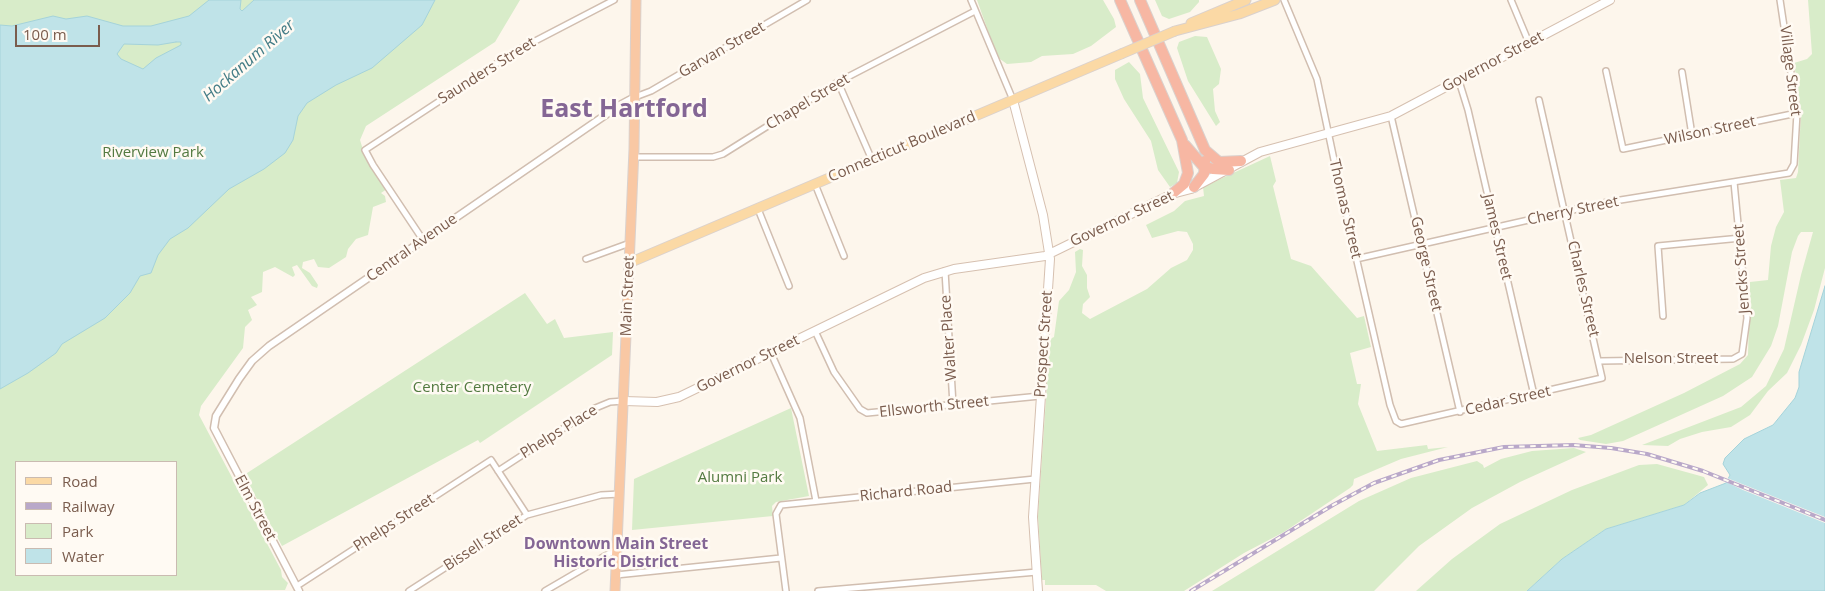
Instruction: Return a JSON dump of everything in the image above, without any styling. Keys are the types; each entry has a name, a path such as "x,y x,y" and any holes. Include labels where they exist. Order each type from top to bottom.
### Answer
{"highway":[{"name":"Main Street","path":"615,591 630,243 636,0"},
{"path":"1120,0 1182,140 1196,160 1205,167 1228,170"},
{"path":"1136,0 1142,4 1204,150 1205,167 1203,176 1194,187"},
{"path":"1172,194 1184,184 1188,173 1182,140"},
{"path":"1204,150 1219,162 1241,161"}],"main road":[{"name":"Connecticut Boulevard","path":"629,263 1246,0"},
{"name":"Connecticut Boulevard","path":"1175,31 1239,14 1275,0"},
{"name":"Governor Street","path":"624,401 657,402 680,397 914,282 945,271 1038,258 1050,254 1172,194 1194,187 1228,170 1241,161 1266,150 1392,116 1610,0"},
{"name":"Prospect Street","path":"1013,100 1043,215 1050,254 1033,517 1038,591"}],"street":[{"name":"Saunders Street","path":"423,240 365,150 524,46 614,0"},
{"name":"Garvan Street","path":"635,97 651,91 807,0"},
{"path":"971,0 1013,100"},
{"name":"Thomas Street","path":"1284,0 1317,79 1356,258 1390,405 1396,422"},
{"path":"1511,0 1529,43"},
{"name":"Village Street","path":"1780,0 1797,113 1794,164 1791,171"},
{"name":"Chapel Street","path":"633,158 718,156 838,82 975,11"},
{"name":"Wilson Street","path":"1606,71 1622,149 1797,113"},
{"path":"1682,72 1692,135"},
{"name":"James Street","path":"1459,81 1534,395"},
{"path":"838,82 872,160"},
{"name":"Central Avenue","path":"214,424 239,379 260,353 620,105 635,97"},
{"name":"Charles Street","path":"1539,100 1600,361"},
{"name":"George Street","path":"1392,116 1460,412"},
{"name":"Cherry Street","path":"1356,258 1608,202 1784,174 1791,171"},
{"name":"Jencks Street","path":"1734,182 1741,238 1747,318 1745,344 1741,356"},
{"path":"815,184 844,256"},
{"path":"758,209 790,286"},
{"path":"1663,316 1658,246 1741,238"},
{"path":"586,259 630,243"},
{"name":"Walter Place","path":"945,271 953,405"},
{"name":"Ellsworth Street","path":"815,331 834,372 864,412 870,414 1040,396"},
{"path":"771,353 800,418 816,501"},
{"name":"Nelson Street","path":"1600,361 1733,359 1741,356"},
{"name":"Cedar Street","path":"1396,422 1405,424 1602,378 1600,361"},
{"name":"Phelps Place","path":"498,471 593,408 610,402 624,401"},
{"name":"Elm Street","path":"214,424 217,437 298,589"},
{"name":"Phelps Street","path":"298,589 491,460 498,471"},
{"path":"498,471 526,515"},
{"name":"Richard Road","path":"781,558 776,514 778,507 816,501 1035,479"},
{"name":"Bissell Street","path":"409,591 526,515 601,495 620,494"},
{"path":"545,591 617,548"},
{"path":"616,575 781,558 786,591"},
{"path":"818,591 1037,572"},
{"path":"910,583 910,591"}],"green space":[{"name":"Riverview Park","path":"0,0 520,0 495,42 366,126 360,140 364,153 369,164 387,189 381,193 385,196 386,202 373,207 368,235 356,239 348,249 346,257 329,268 318,267 314,259 303,262 302,268 310,273 318,285 317,288 312,286 297,265 292,267 295,275 293,277 275,267 263,272 262,292 251,297 257,305 248,310 252,320 245,327 243,348 201,406 199,415 281,570 282,577 288,583 285,590 0,591"},
{"path":"977,0 1103,0 1114,19 1116,27 1091,46 1073,54 1042,56 1031,62 1007,64 1000,59 993,45"},
{"path":"1155,0 1199,0 1199,2 1190,12 1169,19 1162,16"},
{"path":"1808,0 1825,0 1825,268 1814,310 1801,345 1787,373 1768,391 1750,415 1731,427 1702,432 1680,439 1668,446 1642,445 1741,407 1766,386 1784,349 1813,232 1801,232 1798,236 1792,252 1778,326 1771,346 1752,377 1723,396 1623,441 1606,444 1580,440 1578,438 1591,435 1684,393 1740,364 1748,355 1750,282 1768,280 1771,246 1776,227 1784,212 1780,180 1796,178 1798,172 1801,112 1794,63 1807,59 1812,54"},
{"path":"1195,36 1207,37 1221,69 1219,84 1213,89 1215,111 1220,122 1216,126 1188,81 1177,48 1179,42"},
{"path":"1129,62 1140,74 1143,98 1179,172 1177,183 1170,187 1158,170 1151,141 1124,99 1115,79 1115,70"},
{"path":"1270,156 1276,181 1273,186 1291,259 1311,266 1357,318 1364,316 1371,347 1350,353 1357,384 1361,384 1358,404 1377,451 1427,445 1428,449 1448,447 1401,459 1354,479 1353,485 1350,488 1284,532 1244,553 1184,591 1106,591 1096,585 1045,585 1045,580 1042,580 1038,516 1050,339 1054,337 1059,301 1069,290 1076,272 1075,252 1080,249 1083,250 1082,266 1087,275 1087,288 1090,297 1083,304 1082,313 1090,319 1147,289 1171,268 1187,260 1193,250 1193,244 1187,232 1178,231 1152,238 1146,225 1174,211 1185,201 1204,196 1203,187"},
{"name":"Center Cemetery","path":"525,293 547,324 555,319 564,338 613,332 612,355 480,443 478,440 282,546 244,475"},
{"name":"Alumni Park","path":"791,408 809,496 776,502 772,506 773,516 632,530 634,479"},
{"path":"1574,448 1586,452 1520,482 1472,508 1419,546 1374,591 1212,591 1359,501 1411,478 1477,461 1484,468 1501,459 1532,451"},
{"path":"1657,464 1704,477 1708,485 1684,505 1606,529 1562,559 1527,591 1416,591 1452,559 1500,524 1572,490 1639,465"}],"water":[{"name":"Hockanum River","path":"209,0 241,0 240,9 242,11 254,0 435,0 422,25 372,68 336,85 307,103 298,116 293,140 285,153 264,169 229,189 188,228 170,239 158,255 151,273 140,276 130,293 105,318 62,344 56,353 28,373 0,389 0,25 12,26 53,16 66,19 87,16 123,26 151,26 189,16","holes":["181,42 181,45 156,58 143,69 121,59 117,54 124,44 158,45"]},
{"path":"1825,286 1825,591 1527,591 1562,559 1606,529 1684,505 1700,493 1726,483 1730,475 1723,464 1725,458 1744,439 1773,425 1795,398 1799,387 1799,372"}],"pier":[{"path":"1727,478 1825,517 1825,523 1724,481"}],"railway":[{"path":"1191,591 1333,505 1374,483 1439,460 1504,447 1573,445 1611,448 1647,454 1703,471 1825,520"}],"district":[{"name":"East Hartford","path":"624,110"},
{"name":"Downtown Main Street Historic District","path":"616,553"}]}
